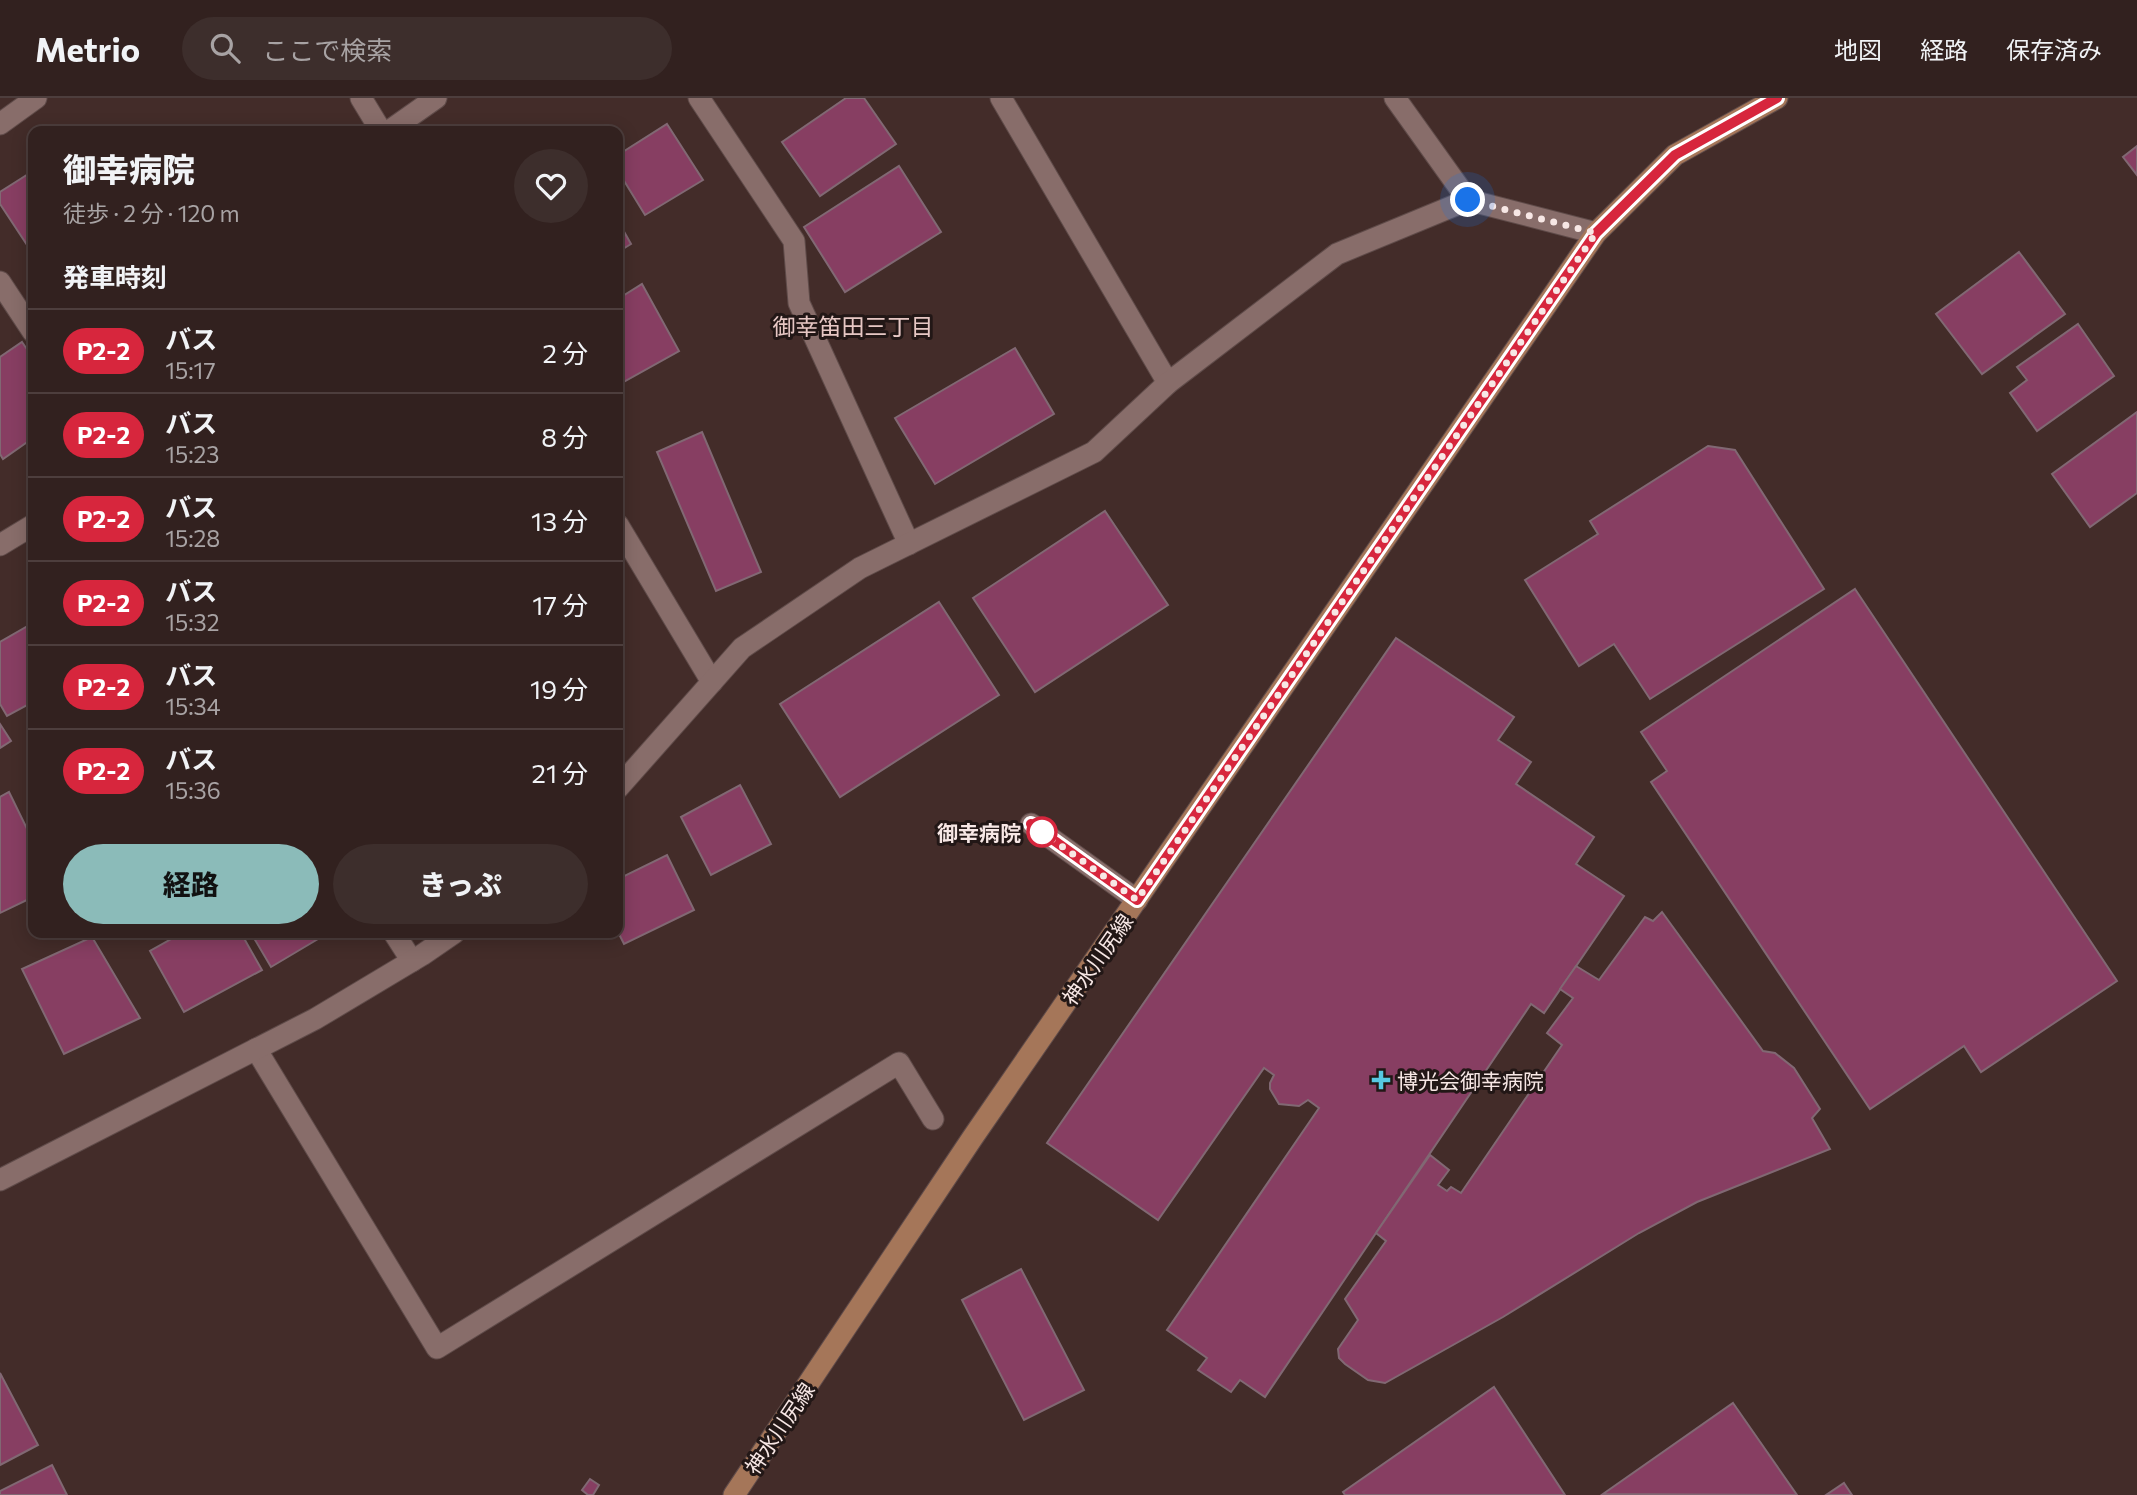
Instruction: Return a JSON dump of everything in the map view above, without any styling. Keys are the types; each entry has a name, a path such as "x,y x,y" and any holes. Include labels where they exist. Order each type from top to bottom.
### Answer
{"main road":[{"name":"神水川尻線","path":"734,1495 973,1137 1596,233 1675,155 1777,98"}],"street":[{"path":"0,124 36,98"},
{"path":"361,98 378,126"},
{"path":"396,126 436,98"},
{"path":"699,98 794,241 799,303 909,544"},
{"path":"1001,98 1168,383"},
{"path":"1395,98 1468,200"},
{"path":"623,782 742,648 860,568 1094,452 1168,383 1337,254 1468,200 1596,233"},
{"path":"0,282 28,324"},
{"path":"0,545 28,528"},
{"path":"623,533 712,682"},
{"path":"1031,824 1137,900"},
{"path":"397,938 412,961"},
{"path":"0,1180 315,1019 446,938"},
{"path":"256,1049 437,1348 899,1063 933,1119"}],"building":[{"path":"846,98 864,98 896,144 820,196 782,142"},
{"path":"667,124 703,180 645,215 623,179 623,152"},
{"path":"2137,146 2137,175 2123,157"},
{"path":"899,166 941,232 845,292 804,227"},
{"path":"28,174 28,246 0,204 0,192"},
{"path":"623,230 631,244 623,249"},
{"path":"2019,252 2065,314 1982,374 1936,314"},
{"path":"642,284 679,351 623,382 623,296"},
{"path":"2078,324 2114,376 2037,431 2010,393 2027,380 2017,367"},
{"path":"22,342 28,351 28,442 3,459 0,454 0,357"},
{"path":"1015,348 1054,414 935,484 895,418"},
{"path":"2137,412 2137,493 2090,527 2052,474"},
{"path":"702,432 761,572 716,591 657,452"},
{"path":"1708,446 1735,450 1824,589 1650,699 1614,644 1579,666 1525,580 1598,534 1590,521"},
{"path":"1105,511 1168,605 1035,692 973,598"},
{"path":"1855,589 2117,981 1981,1072 1964,1046 1870,1109 1651,782 1667,771 1641,732"},
{"path":"939,602 999,695 840,797 780,704"},
{"path":"28,626 28,705 7,716 0,704 0,642"},
{"path":"1396,638 1514,717 1498,740 1531,762 1516,784 1594,837 1576,864 1624,896 1544,1013 1531,1004 1265,1397 1240,1380 1231,1392 1198,1370 1207,1358 1167,1330 1319,1108 1308,1100 1299,1106 1279,1104 1270,1089 1274,1075 1264,1068 1158,1220 1047,1143"},
{"path":"0,724 11,741 0,748"},
{"path":"740,785 771,844 711,875 681,817"},
{"path":"9,792 28,831 28,899 0,913 0,797"},
{"path":"667,855 694,910 624,944 621,938 623,877"},
{"path":"1662,912 1763,1051 1775,1053 1794,1068 1820,1109 1812,1118 1830,1149 1697,1202 1639,1233 1503,1317 1385,1383 1368,1380 1339,1358 1338,1349 1358,1320 1345,1299 1386,1241 1376,1233 1430,1155 1449,1170 1438,1185 1447,1191 1451,1187 1461,1193 1562,1045 1547,1033 1573,998 1560,989 1576,966 1599,980 1645,917 1653,921"},
{"path":"93,938 140,1018 64,1054 22,969"},
{"path":"173,938 244,938 262,970 184,1012 150,951"},
{"path":"254,938 320,938 271,967"},
{"path":"1021,1269 1084,1390 1024,1420 962,1300"},
{"path":"0,1373 38,1445 0,1465"},
{"path":"1494,1387 1565,1495 1345,1495 1343,1492"},
{"path":"1733,1403 1797,1495 1603,1494"},
{"path":"52,1465 67,1495 0,1495 0,1491"},
{"path":"590,1479 599,1485 593,1495 582,1490"},
{"path":"1844,1483 1852,1495 1826,1495"}],"bus line":[{"name":"P2-2","path":"1031,824 1137,900 1596,233 1675,155 1777,98"}],"place":[{"name":"御幸病院","path":"1042,832"},
{"name":"博光会御幸病院","path":"1381,1080"}],"district":[{"name":"御幸笛田三丁目","path":"853,326"}],"route":[{"path":"1042,832 1137,900 1596,233 1468,200"}]}
